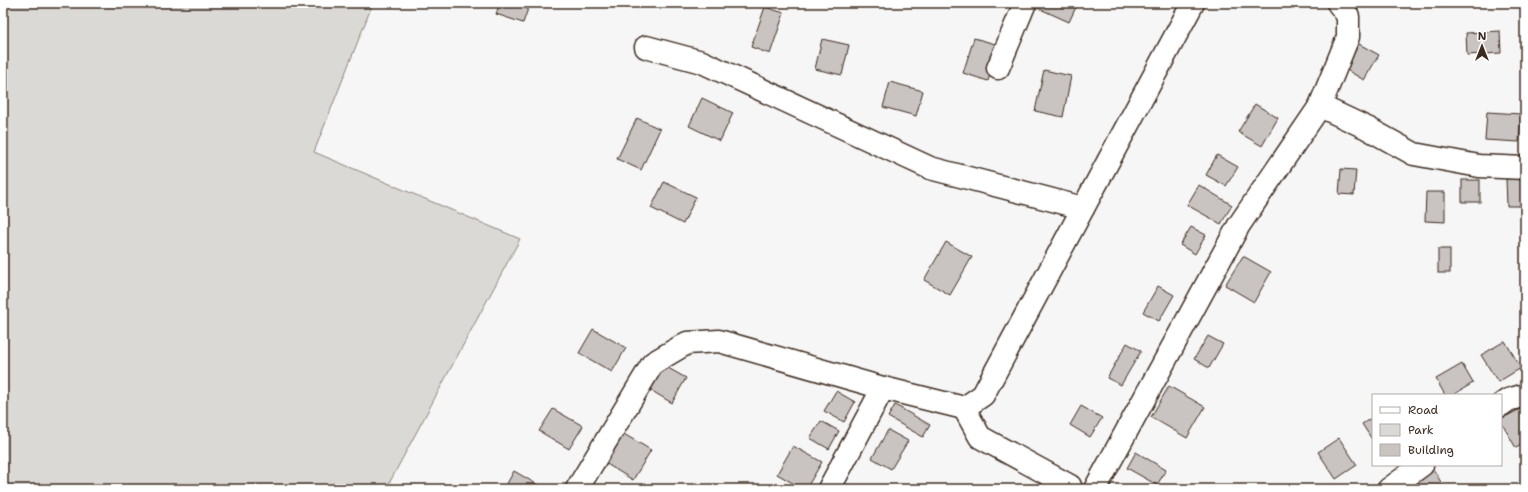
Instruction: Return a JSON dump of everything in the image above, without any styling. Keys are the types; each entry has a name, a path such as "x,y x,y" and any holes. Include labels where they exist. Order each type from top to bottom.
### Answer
{"street":[{"path":"998,68 1025,3"},
{"path":"964,408 983,395 1193,3"},
{"path":"1095,489 1239,225 1320,106 1348,37 1348,16 1338,3"},
{"path":"646,47 702,62 930,168 1083,208"},
{"path":"1320,106 1367,128 1414,154 1479,166 1525,168"},
{"path":"577,489 653,363 687,343 719,341 883,388 964,408 980,437 1070,486 1071,489"},
{"path":"829,489 883,388"},
{"path":"1502,404 1508,400 1525,395"},
{"path":"1389,489 1421,466"}],"green space":[{"path":"3,3 373,3 314,152 520,239 386,489 3,489"}],"building":[{"path":"500,3 530,3 523,23 496,14"},
{"path":"1040,3 1073,3 1077,5 1069,22 1038,8"},
{"path":"765,7 784,13 770,54 751,47"},
{"path":"1500,31 1501,53 1467,55 1466,33"},
{"path":"974,38 999,45 988,81 963,73"},
{"path":"822,39 849,45 842,75 815,69"},
{"path":"1359,44 1379,55 1364,80 1345,69"},
{"path":"1044,70 1071,76 1063,117 1035,111"},
{"path":"890,82 923,91 916,116 883,107"},
{"path":"702,98 733,113 720,141 689,126"},
{"path":"1255,104 1278,118 1262,146 1238,132"},
{"path":"1487,112 1521,114 1519,142 1485,140"},
{"path":"637,118 660,129 641,170 617,159"},
{"path":"1217,155 1238,167 1226,186 1206,175"},
{"path":"1341,169 1356,170 1354,195 1339,194"},
{"path":"1525,178 1525,206 1507,206 1506,179"},
{"path":"1462,180 1480,180 1480,202 1462,202"},
{"path":"664,182 696,197 683,224 651,208"},
{"path":"1199,185 1232,205 1221,224 1187,205"},
{"path":"1426,192 1445,192 1445,222 1425,221"},
{"path":"1191,227 1206,235 1195,254 1180,245"},
{"path":"946,242 972,257 950,295 924,280"},
{"path":"1438,249 1450,249 1450,273 1438,273"},
{"path":"1243,256 1271,272 1254,302 1225,285"},
{"path":"1158,286 1174,295 1159,321 1143,312"},
{"path":"593,329 626,348 612,372 579,353"},
{"path":"1208,336 1223,344 1209,368 1194,359"},
{"path":"1505,341 1521,368 1498,382 1481,355"},
{"path":"1127,343 1141,351 1121,385 1107,378"},
{"path":"661,364 686,378 672,403 647,388"},
{"path":"1462,364 1473,383 1455,394 1444,394 1436,379"},
{"path":"1169,386 1205,407 1187,438 1151,417"},
{"path":"836,391 855,402 844,422 824,411"},
{"path":"895,405 930,425 923,437 888,417"},
{"path":"1081,406 1102,418 1090,437 1070,425"},
{"path":"1524,407 1525,443 1516,448 1502,424 1502,418"},
{"path":"553,409 583,426 569,449 539,431"},
{"path":"1372,418 1372,439 1362,424"},
{"path":"821,421 839,431 829,449 810,438"},
{"path":"888,430 908,441 891,469 872,458"},
{"path":"622,433 651,450 633,480 605,463"},
{"path":"1339,438 1357,465 1336,479 1318,452"},
{"path":"793,446 822,462 806,489 803,489 777,474"},
{"path":"1136,452 1166,470 1157,485 1127,468"},
{"path":"1432,467 1445,489 1422,489 1415,478"},
{"path":"514,471 545,489 504,489"}]}
